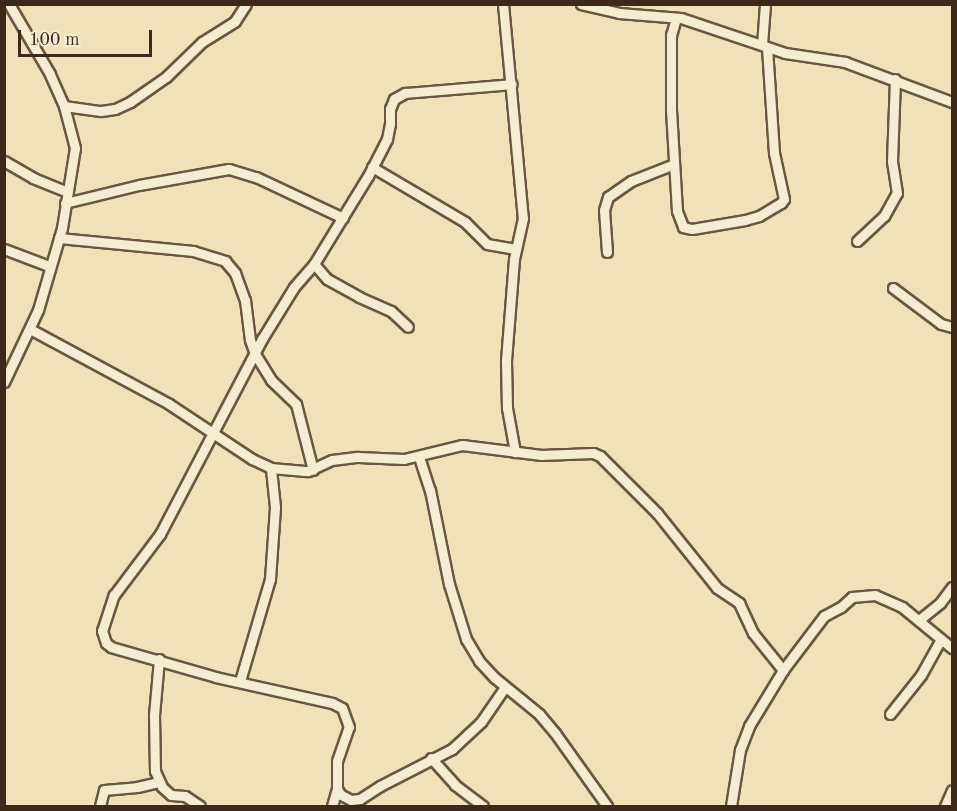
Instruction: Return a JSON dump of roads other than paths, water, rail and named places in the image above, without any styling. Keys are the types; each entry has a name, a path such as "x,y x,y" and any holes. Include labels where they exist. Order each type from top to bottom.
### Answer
{"street":[{"path":"4,382 30,329 59,238 75,148 64,106 50,74 9,4"},
{"path":"64,106 101,111 115,109 130,102 166,77 202,42 235,21 246,4"},
{"path":"503,4 523,218 516,249 506,361 507,408 515,452"},
{"path":"505,15 511,4"},
{"path":"581,4 619,13 676,18 764,46 816,59 845,62 952,102"},
{"path":"676,18 671,45 677,210 683,227 692,229 745,220 781,203 784,199 774,153 764,46 765,4"},
{"path":"857,241 884,216 897,193 892,161 895,79"},
{"path":"332,807 337,789 337,761 349,727 342,708 332,703 111,647 103,636 103,623 114,595 160,534 255,354 294,287 314,264 372,168 387,139 390,109 394,99 405,93 512,84"},
{"path":"4,161 33,178 67,192"},
{"path":"607,252 604,210 608,197 631,181 674,164"},
{"path":"372,168 465,222 486,244 516,249"},
{"path":"65,203 139,185 229,169 256,177 343,218"},
{"path":"59,238 193,251 225,261 235,273 245,300 250,340 255,354 271,380 296,404 313,470"},
{"path":"4,249 50,266"},
{"path":"314,264 327,279 358,297 391,310 408,327"},
{"path":"893,288 941,324 952,327"},
{"path":"30,329 169,405 252,459 271,468 313,470 332,460 419,457 445,447 462,445 541,455 593,453 608,462 657,513 717,588 739,603 753,633 783,670"},
{"path":"419,457 430,490 448,584 466,639 479,661 505,687 539,714 555,733 607,807"},
{"path":"240,681 270,579 275,507 271,468"},
{"path":"919,620 940,603 952,587"},
{"path":"731,807 740,750 749,726 783,670 824,616 841,607 852,597 867,594 902,607 952,648"},
{"path":"890,714 921,675 941,639"},
{"path":"159,658 154,758 159,782 171,795 185,796 200,807"},
{"path":"337,789 347,799 356,800 431,758 452,749 481,722 505,687"},
{"path":"431,758 455,785 483,807"},
{"path":"100,807 104,790 159,782"},
{"path":"945,807 952,790"}]}
